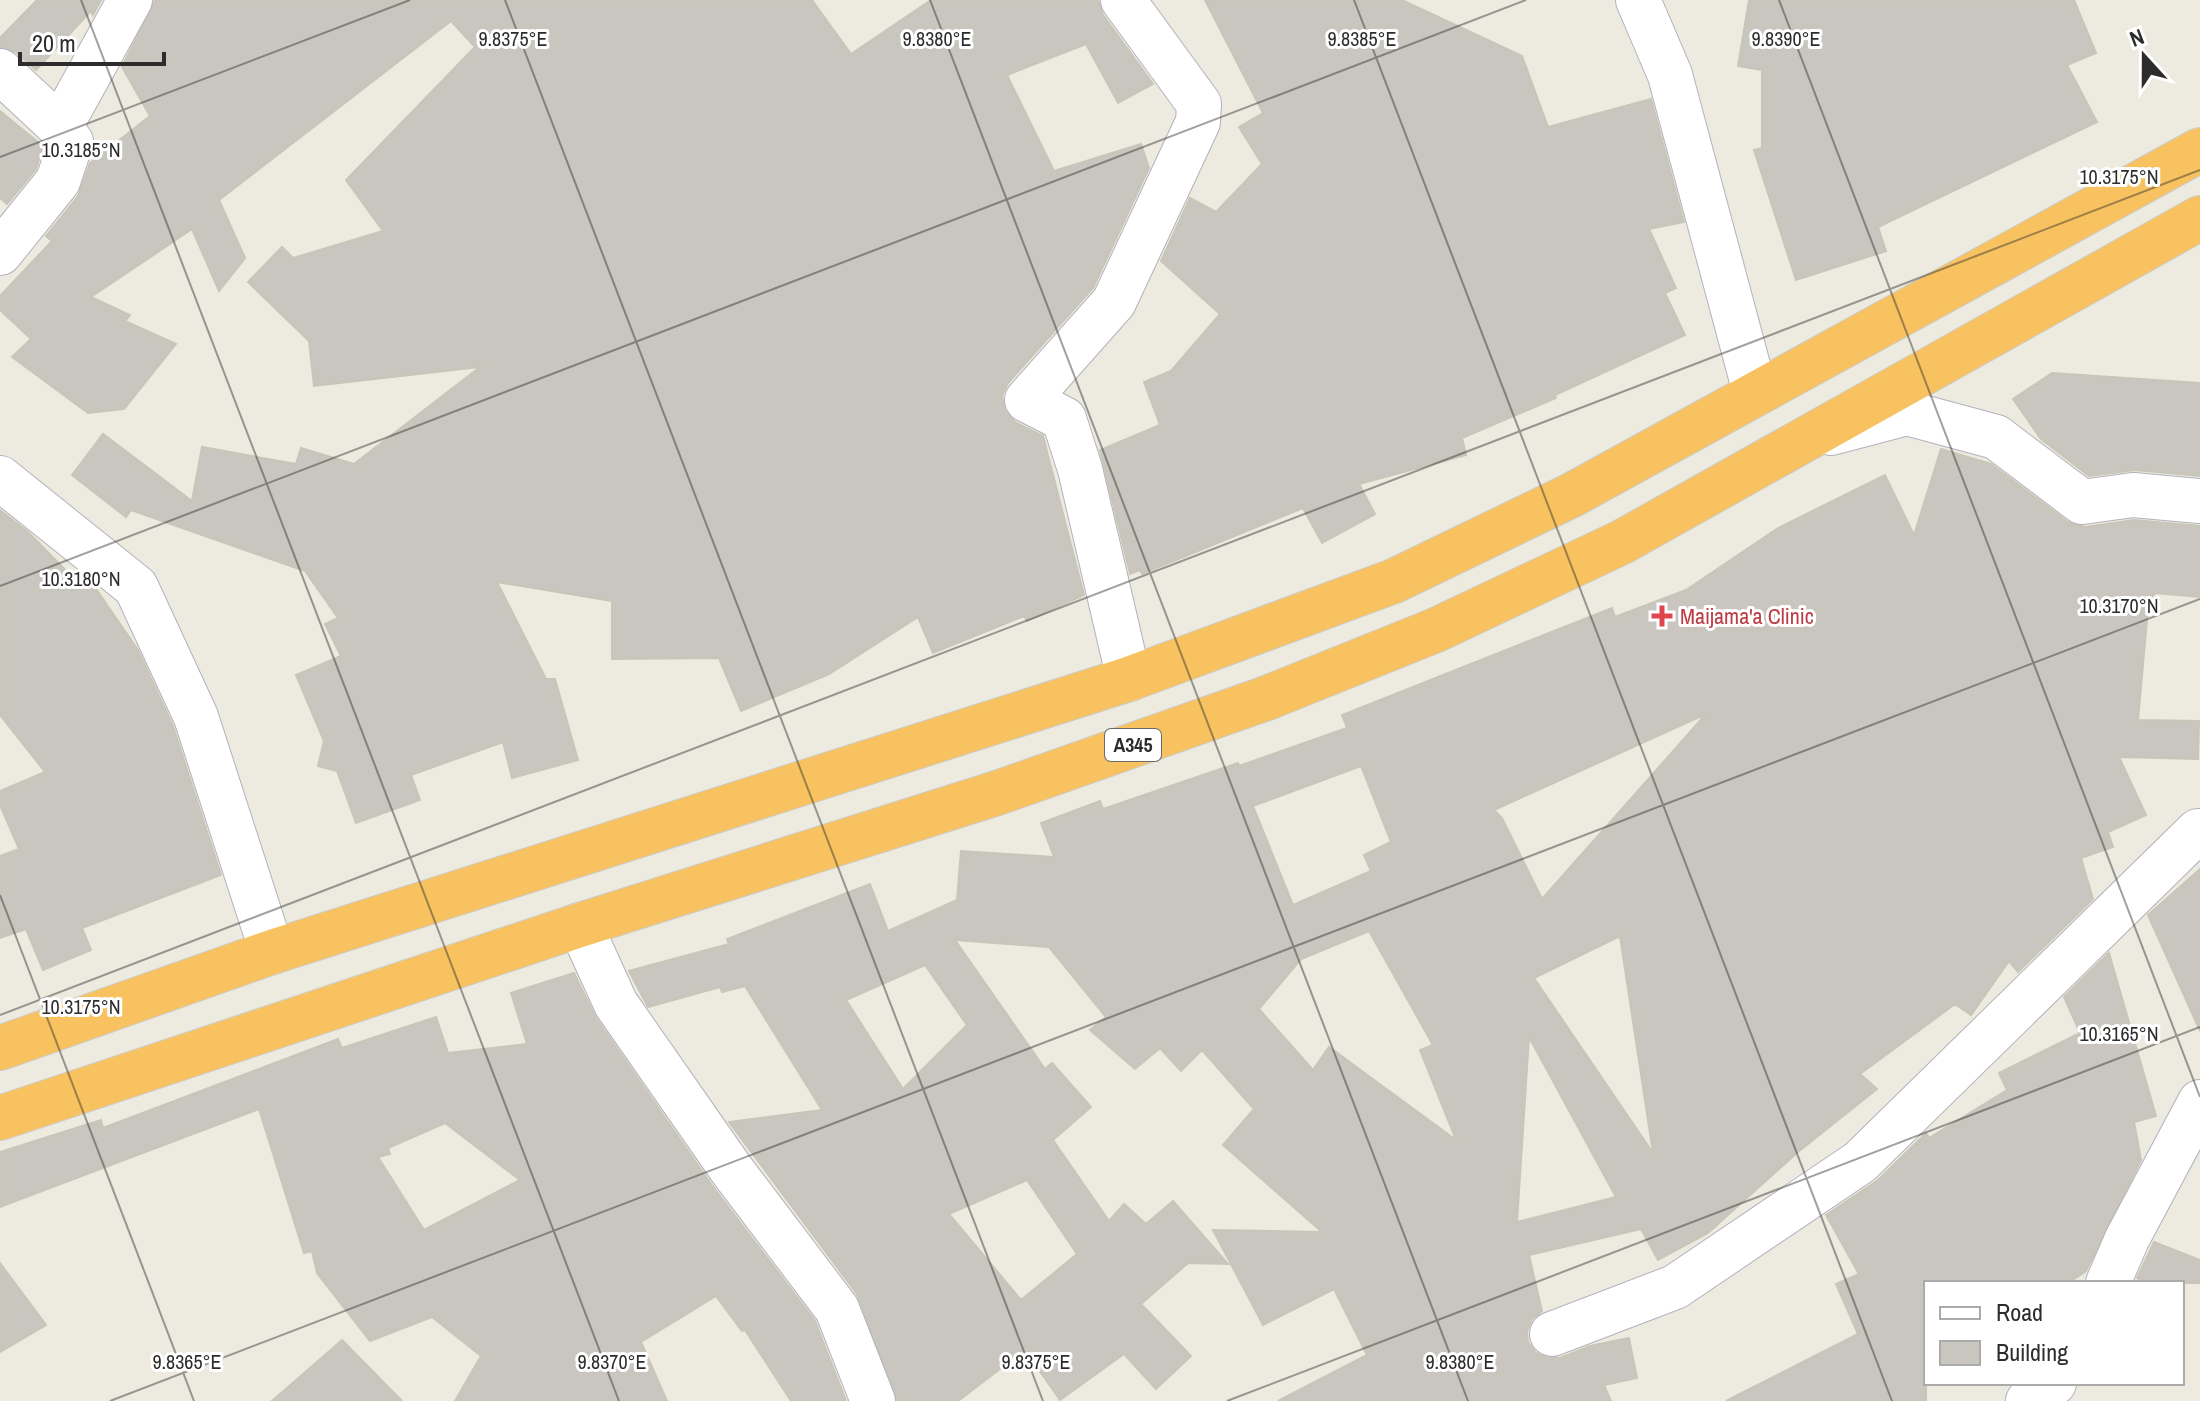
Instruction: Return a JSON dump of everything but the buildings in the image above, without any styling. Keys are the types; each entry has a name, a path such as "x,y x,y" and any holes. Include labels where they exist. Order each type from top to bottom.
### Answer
{"highway":[{"path":"0,1048 272,952 1129,679 1394,581 1572,495 2200,150"},
{"name":"A345","path":"0,1118 580,925 997,793 1267,698 1436,630 1622,542 2200,218"}],"street":[{"path":"60,127 130,0"},
{"path":"1123,0 1199,104 1198,122 1114,302 1027,400 1064,419 1080,469 1129,679"},
{"path":"1638,0 1670,75 1755,392"},
{"path":"0,71 60,127 71,142 58,181 0,253"},
{"path":"1800,441 1907,413 1996,437 2082,502 2133,495 2200,501"},
{"path":"0,478 136,587 196,717 272,952"},
{"path":"1552,1334 1675,1287 1860,1162 2199,832"},
{"path":"580,925 616,1004 731,1169 837,1309 873,1401"},
{"path":"2109,1281 2127,1239 2200,1102"},
{"path":"2028,1401 2051,1385"}],"place":[{"name":"Maijama'a Clinic","path":"1662,616"}]}
